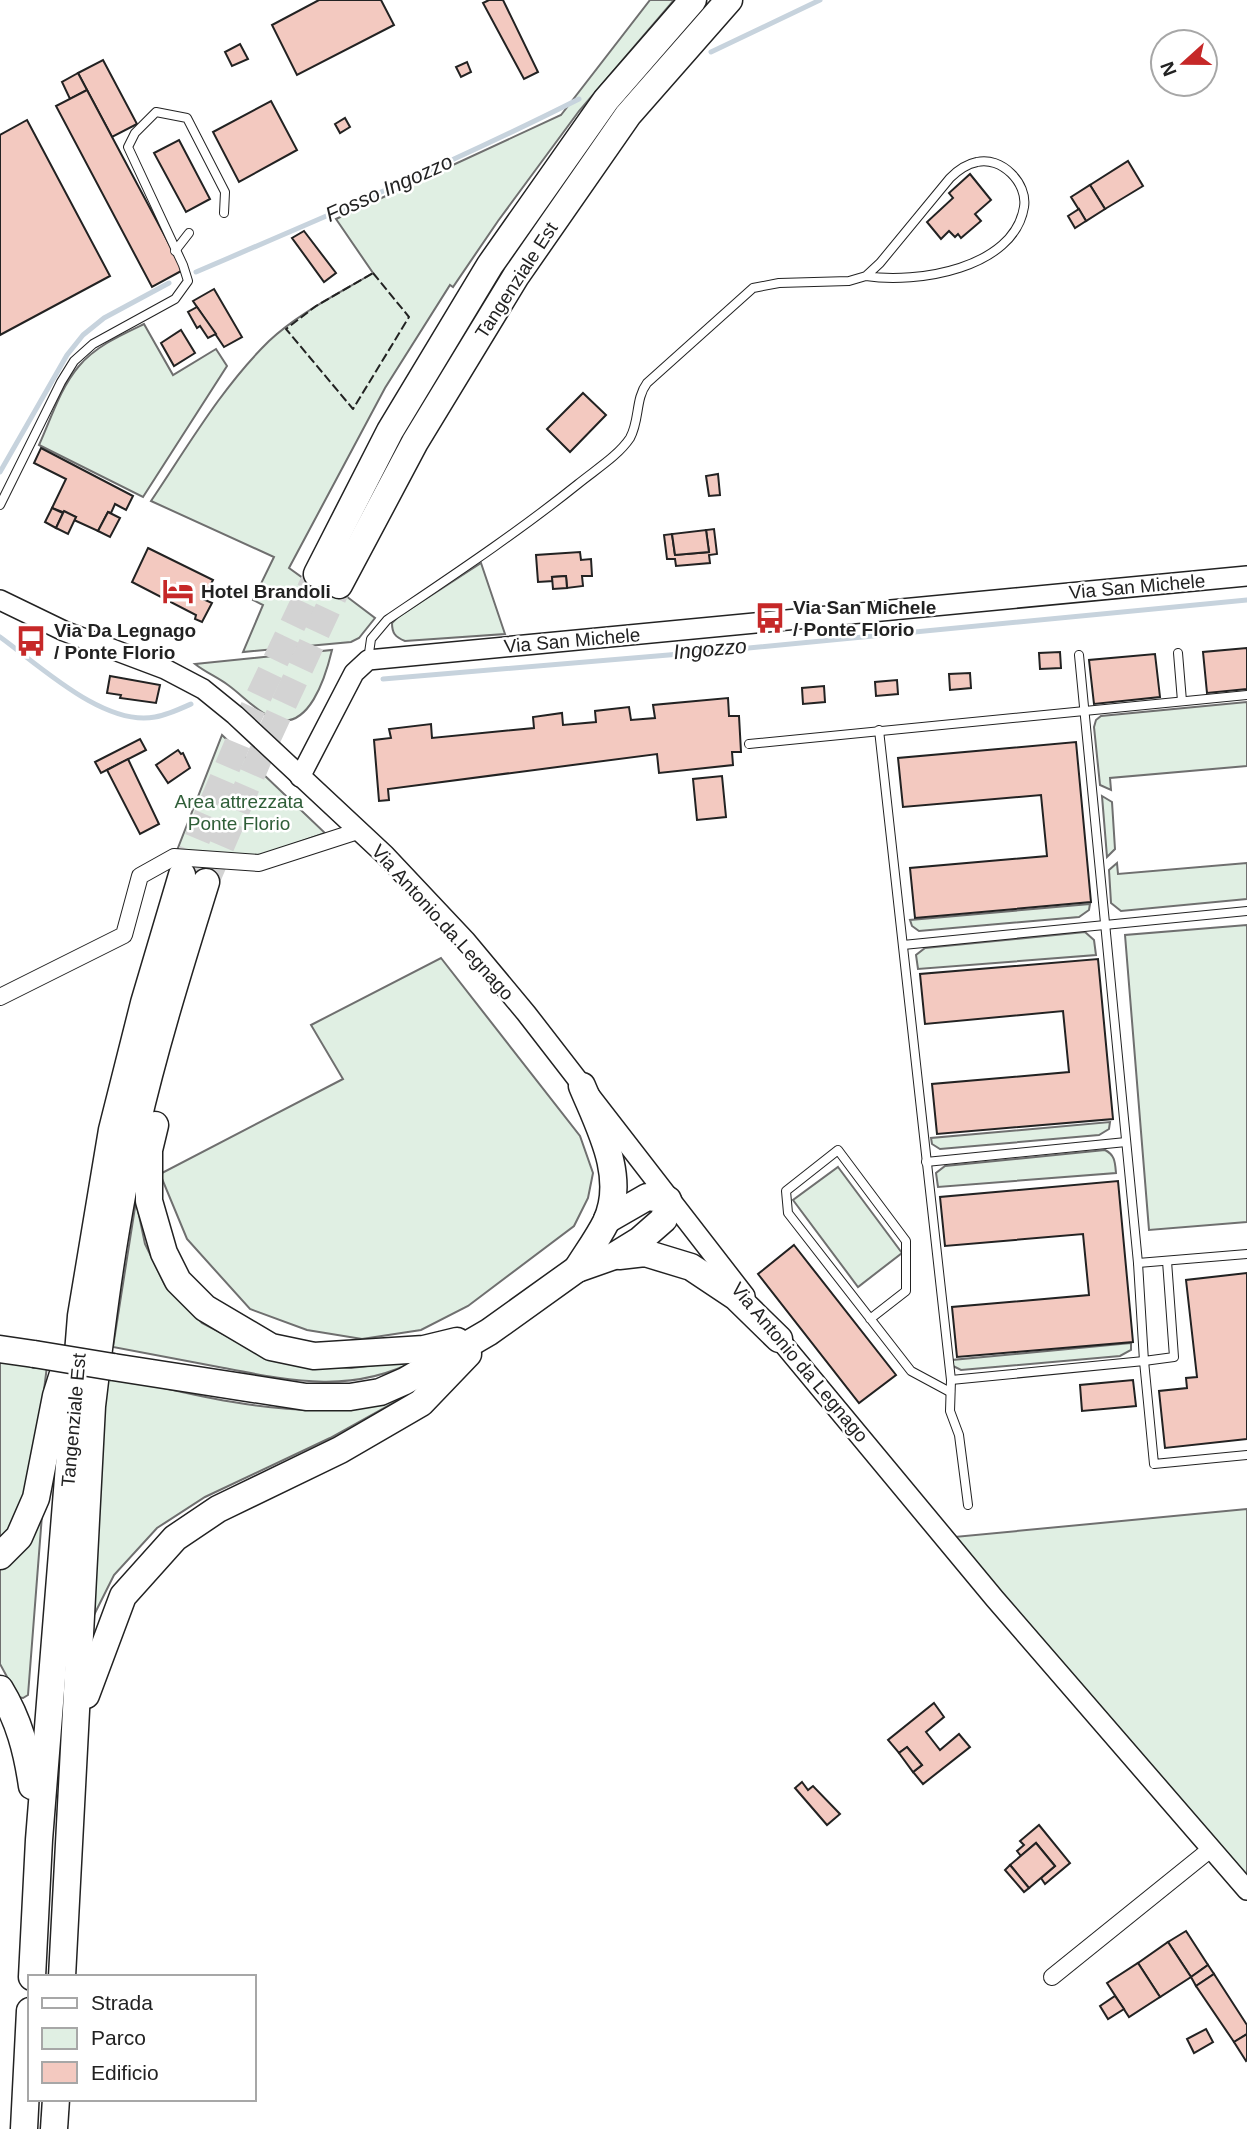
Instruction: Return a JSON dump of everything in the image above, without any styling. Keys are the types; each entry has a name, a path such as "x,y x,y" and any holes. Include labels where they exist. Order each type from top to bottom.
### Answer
{"highway":[{"name":"Tangenziale Est","path":"693,0 606,100 490,265 390,431 328,580 516,276 628,115 729,0"},
{"name":"Tangenziale Est","path":"32,1975 39,1840 81,1316 112,1129 144,1003 194,878 189,937 136,1127 103,1313 92,1406 62,1975"},
{"path":"189,937 183,1016 149,1150 149,1201 164,1252 178,1281 205,1308 271,1347 314,1356 424,1349 489,1332"},
{"path":"577,1269 607,1220 613,1190 610,1154 583,1086"},
{"path":"0,1349 306,1397 350,1397 380,1392 405,1381 489,1332 577,1269 614,1256 640,1240 664,1219 668,1200 647,1196 607,1220"},
{"path":"614,1256 645,1253 691,1268 736,1297 779,1339"},
{"path":"0,1556 19,1536 36,1498 56,1396 81,1316"},
{"path":"74,1733 96,1664 123,1596 175,1538 218,1509 340,1450 421,1402 489,1332"},
{"path":"0,1689 10,1706 27,1749 39,1840"},
{"path":"24,2129 28,2050"},
{"path":"54,2129 56,2101"}],"street":[{"name":"Via San Michele","path":"368,660 1247,576"},
{"name":"Via Antonio da Legnago","path":"0,600 64,631 165,669 204,690 235,715 384,855 466,941 583,1086 668,1200 779,1339 995,1599 1247,1890"},
{"path":"300,777 354,673 368,660"},
{"name":"Via Antonio da Legnago","path":"0,997 124,935 140,876 174,857 259,863 358,831"},
{"path":"1052,1978 1212,1849"}],"lane":[{"path":"0,505 74,361 93,344 176,299 188,281 128,147 135,133 156,112 187,118 225,192 224,213"},
{"path":"368,660 371,639 387,620 521,530 609,459 629,438 639,410 639,394 647,383 753,288 779,283 849,281 866,276 887,279 936,275 976,262 1000,246 1019,225 1025,204 1021,187 1002,165 991,161 976,162 959,170 866,276"},
{"path":"175,251 189,233"},
{"path":"1178,653 1182,701"},
{"path":"1079,655 1138,1263 1154,1464 1247,1455"},
{"path":"748,744 1247,695"},
{"path":"879,730 951,1380 950,1411 959,1436 968,1505"},
{"path":"903,945 1247,911"},
{"path":"926,1162 1126,1142"},
{"path":"870,1319 906,1291 906,1241 838,1150 786,1191 788,1213 870,1319 911,1371 950,1392"},
{"path":"1138,1263 1247,1254"},
{"path":"951,1380 1174,1357 1167,1261"}],"green space":[{"path":"650,0 674,0 579,111 453,287 450,285 385,388 289,568 303,578 346,596 375,618 359,638 351,642 243,652 263,605 253,600 274,557 151,501 221,397 269,341 306,313 373,273 336,219 561,115"},
{"path":"144,324 173,375 216,349 227,366 143,497 39,445 61,394 79,366 101,347"},
{"path":"481,563 505,634 405,641 395,634 392,623 398,617"},
{"path":"332,650 314,699 296,718 285,721 266,715 228,685 195,664"},
{"path":"1247,702 1247,766 1110,778 1111,790 1100,785 1094,727 1101,716"},
{"name":"Area attrezzata Ponte Florio","path":"222,735 325,833 260,856 176,853"},
{"path":"1102,796 1112,802 1115,849 1107,857"},
{"path":"1117,863 1118,874 1247,863 1247,899 1121,911 1111,903 1109,870"},
{"path":"1090,904 1089,910 1079,917 919,931 912,926 910,920"},
{"path":"1247,925 1247,1222 1149,1230 1125,935"},
{"path":"1085,932 1094,940 1096,955 918,969 916,955 925,948"},
{"path":"441,958 580,1136 593,1173 588,1198 574,1226 468,1306 421,1330 362,1339 307,1330 250,1309 187,1239 160,1174 343,1079 311,1025"},
{"path":"1110,1122 1109,1129 1099,1135 940,1149 932,1144 931,1138"},
{"path":"1105,1150 1113,1157 1116,1173 938,1187 936,1173 945,1166"},
{"path":"838,1167 902,1253 858,1287 793,1200"},
{"path":"136,1201 145,1244 165,1285 202,1323 259,1353 311,1365 351,1368 417,1360 393,1371 369,1377 322,1382 273,1377 113,1347"},
{"path":"1131,1343 1131,1350 1120,1356 961,1370 953,1366 952,1360"},
{"path":"0,1359 47,1366 32,1485 18,1519 0,1538"},
{"path":"107,1375 213,1399 268,1407 341,1409 402,1398 330,1438 205,1497 157,1528 114,1575 87,1629"},
{"path":"1247,1509 1247,1882 954,1537"},
{"path":"42,1515 28,1695 23,1698 18,1697 0,1664 0,1563"}],"building":[{"path":"319,0 381,0 394,25 297,75 272,25"},
{"path":"503,0 538,72 524,79 483,3"},
{"path":"240,44 248,59 232,66 225,52"},
{"path":"103,60 137,124 112,137 78,73"},
{"path":"467,62 471,72 461,77 456,67"},
{"path":"78,73 87,90 70,99 62,82"},
{"path":"87,90 183,270 152,287 56,106"},
{"path":"271,101 297,150 239,182 213,132"},
{"path":"345,118 350,127 340,133 335,124"},
{"path":"27,120 110,276 0,335 0,135"},
{"path":"179,140 210,199 186,212 154,153"},
{"path":"1128,161 1143,186 1105,209 1090,185"},
{"path":"970,174 991,200 975,214 981,221 961,238 958,234 955,237 949,231 941,239 927,222 953,198 949,193"},
{"path":"1090,185 1105,209 1086,221 1071,197"},
{"path":"1079,209 1086,221 1075,228 1068,216"},
{"path":"304,231 336,273 324,282 292,238"},
{"path":"214,289 242,337 224,347 193,301"},
{"path":"197,307 216,334 208,338 200,326 197,328 188,312"},
{"path":"181,330 195,353 174,366 161,343"},
{"path":"583,393 606,415 570,452 547,429"},
{"path":"41,448 133,496 126,510 115,504 98,531 74,520 76,517 52,508 66,479 34,463"},
{"path":"718,474 720,495 709,496 706,476"},
{"path":"52,508 63,513 56,528 45,522"},
{"path":"64,511 76,517 68,534 56,528"},
{"path":"108,512 120,518 110,537 98,531"},
{"path":"714,529 717,554 709,555 710,563 676,566 675,559 667,559 664,535 672,534 675,555 709,552 706,530"},
{"path":"706,530 709,552 675,555 672,534"},
{"name":"Hotel Brandoli","path":"148,548 213,580 203,599 212,603 202,622 195,619 196,615 132,582"},
{"path":"580,552 581,560 591,559 592,576 582,576 583,586 567,588 566,576 552,577 553,581 538,582 536,555"},
{"path":"566,576 567,588 553,589 552,577"},
{"path":"1247,648 1247,689 1207,693 1203,652"},
{"path":"1060,652 1061,668 1040,669 1039,653"},
{"path":"1155,654 1160,697 1094,704 1089,660"},
{"path":"970,673 971,688 950,690 949,674"},
{"path":"110,676 160,685 156,703 120,698 121,695 107,693"},
{"path":"897,680 898,694 876,696 875,682"},
{"path":"824,686 825,702 803,704 802,688"},
{"path":"728,698 729,716 739,716 741,752 732,752 733,765 659,773 657,754 388,789 389,800 379,801 374,740 391,738 389,729 431,724 432,738 534,728 533,717 562,713 563,725 596,722 595,711 629,707 631,720 655,718 653,705"},
{"path":"140,739 146,750 101,773 95,762"},
{"path":"1076,742 1091,902 915,918 910,868 1047,856 1041,795 903,807 898,758"},
{"path":"178,750 183,753 190,768 168,783 156,765"},
{"path":"128,759 159,824 140,834 107,770"},
{"path":"722,776 726,817 697,820 693,779"},
{"path":"1098,959 1113,1119 937,1134 932,1084 1069,1072 1063,1011 925,1024 920,974"},
{"path":"1118,1181 1133,1342 957,1357 952,1307 1089,1295 1083,1234 945,1246 940,1197"},
{"path":"794,1245 896,1375 859,1403 758,1274"},
{"path":"1247,1273 1247,1439 1165,1448 1159,1391 1187,1388 1186,1378 1197,1377 1186,1280"},
{"path":"1133,1380 1136,1406 1082,1411 1080,1385"},
{"path":"934,1703 944,1717 926,1732 940,1750 959,1734 970,1747 923,1784 913,1772 922,1765 907,1747 899,1753 888,1740"},
{"path":"907,1747 922,1765 913,1772 899,1753"},
{"path":"802,1782 808,1790 813,1786 840,1814 827,1825 795,1788"},
{"path":"1039,1825 1070,1863 1045,1884 1041,1878 1055,1866 1036,1843 1021,1856 1017,1851 1024,1845 1020,1841"},
{"path":"1036,1843 1055,1866 1029,1888 1010,1865"},
{"path":"1010,1865 1029,1888 1024,1892 1005,1870"},
{"path":"1186,1931 1208,1965 1191,1977 1168,1942"},
{"path":"1168,1942 1191,1977 1160,1997 1138,1963"},
{"path":"1138,1963 1160,1997 1129,2017 1107,1983"},
{"path":"1208,1965 1214,1974 1196,1986 1191,1977"},
{"path":"1214,1974 1247,2025 1247,2034 1234,2042 1196,1986"},
{"path":"1115,1996 1124,2009 1108,2019 1100,2006"},
{"path":"1206,2029 1213,2042 1194,2053 1187,2039"},
{"path":"1247,2034 1247,2060 1246,2061 1234,2042"}],"waterway":[{"name":"Fosso Ingozzo","path":"711,52 820,0"},
{"name":"Fosso Ingozzo","path":"196,272 437,167 579,99"},
{"name":"Fosso Ingozzo","path":"0,472 67,355 83,335 104,318 169,283"},
{"name":"Ingozzo","path":"383,679 728,650 1247,600"},
{"path":"0,637 73,691 115,713 135,718 155,717 191,704"}],"tunnel":[{"path":"182,875 246,723 317,574"},
{"path":"206,882 267,740 339,585"}],"fence":[{"path":"373,273 409,317 353,409 286,329 316,306 373,273"}],"place":[{"name":"Hotel Brandoli","path":"178,591"},
{"name":"Via San Michele / Ponte Florio","path":"770,618"},
{"name":"Via Da Legnago / Ponte Florio","path":"31,641"}]}
